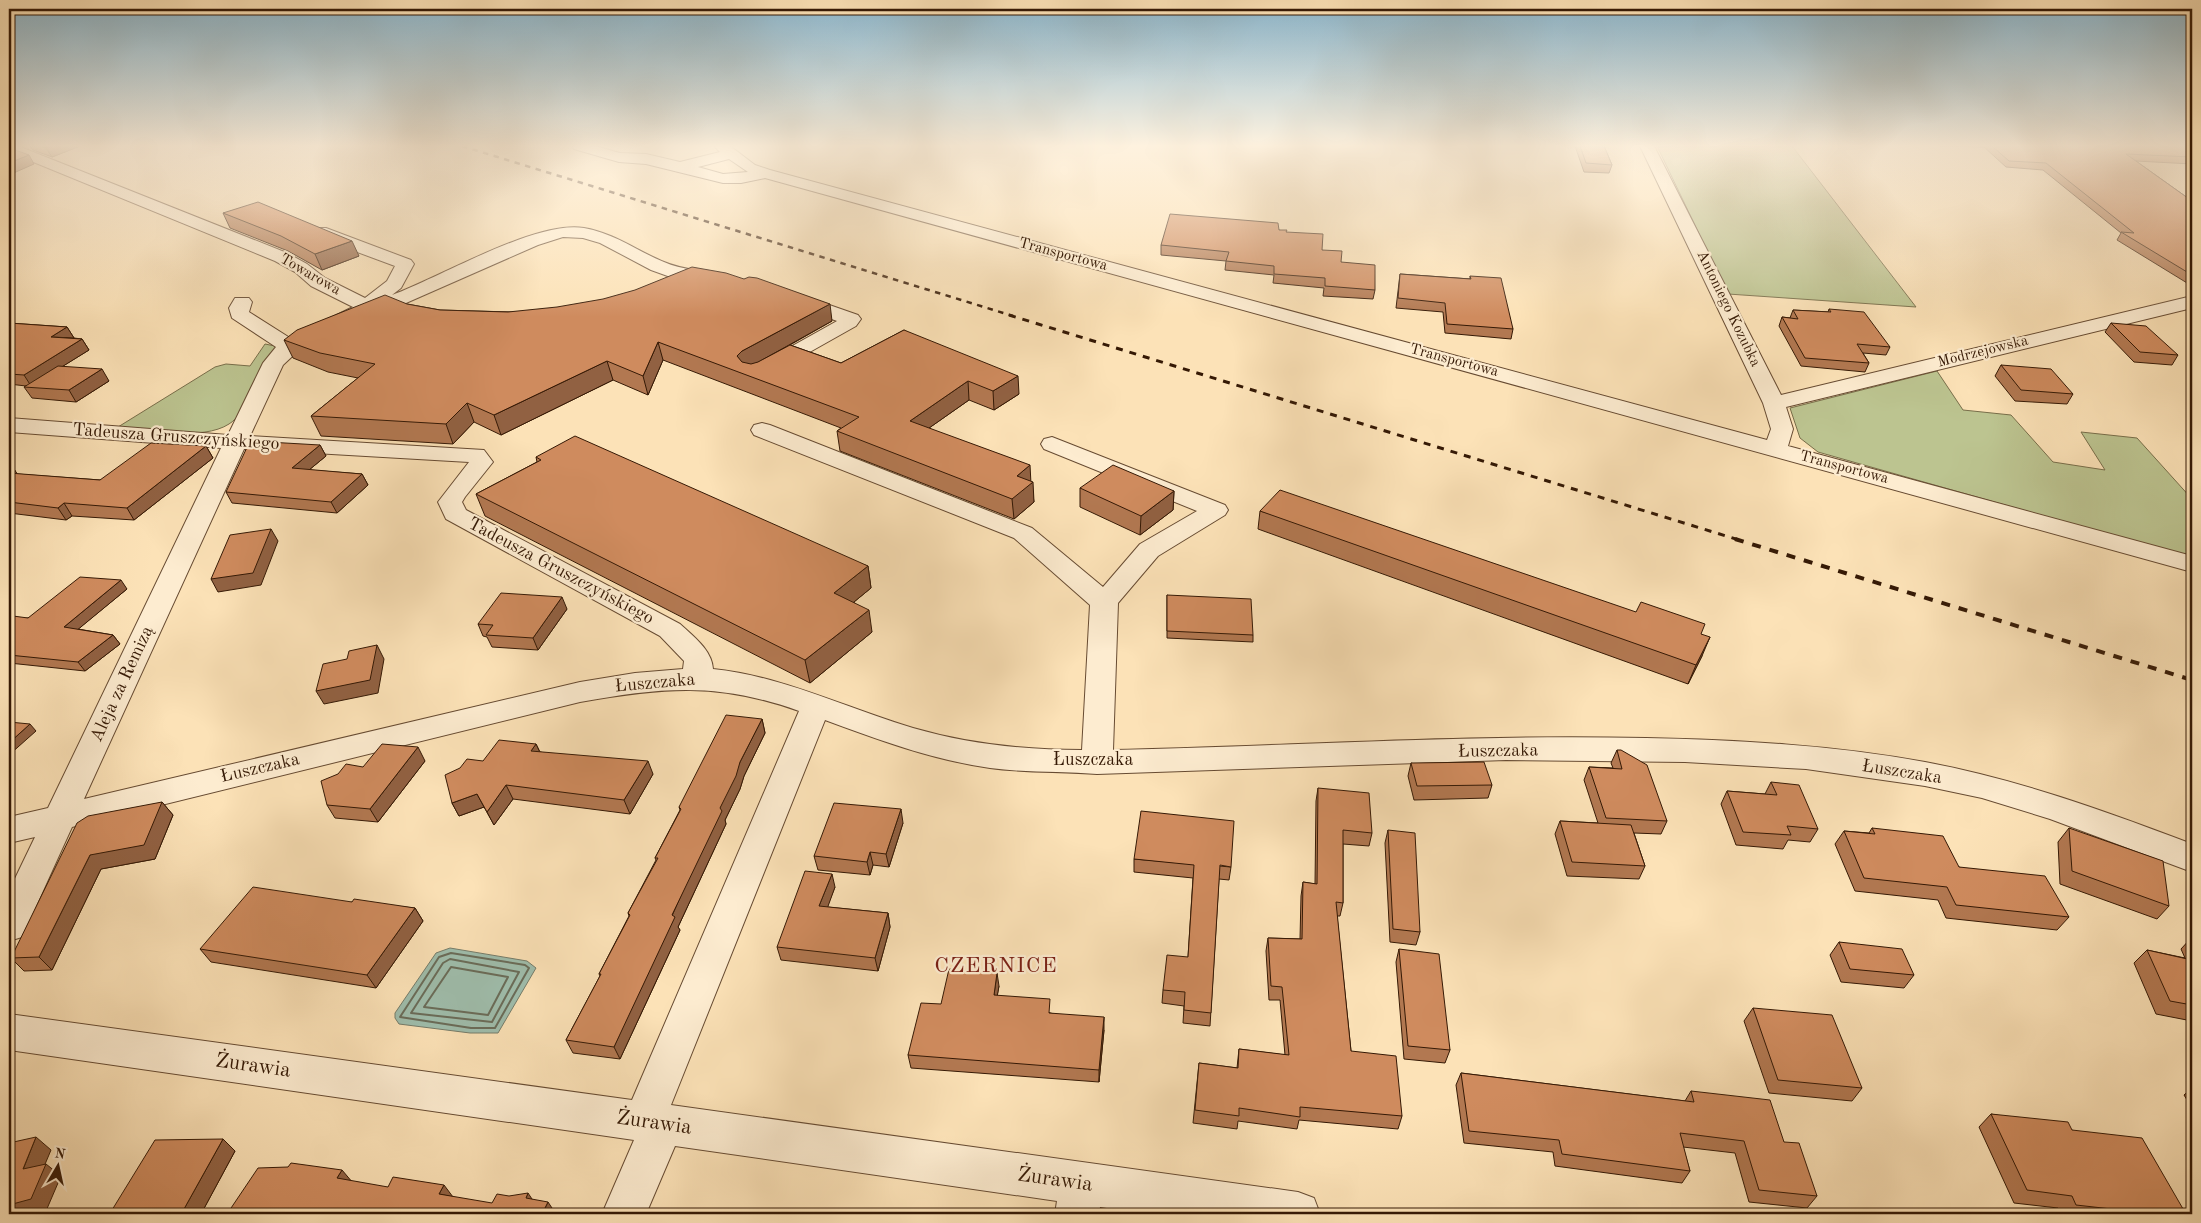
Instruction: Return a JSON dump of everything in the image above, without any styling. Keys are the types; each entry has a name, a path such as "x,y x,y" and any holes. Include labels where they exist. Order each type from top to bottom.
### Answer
{"street":[{"name":"Towarowa","path":"146,203 281,257 301,268 318,282 367,306 353,316 290,347 273,363 236,442"},
{"name":"Transportowa","path":"874,203 2192,564"},
{"name":"Antoniego Kozubka","path":"1675,203 1774,403 1782,429 1776,449"},
{"path":"316,230 405,264 394,284 367,306"},
{"path":"367,306 398,299 532,241 562,232 584,232 606,239 636,253 657,266 682,275 732,282"},
{"path":"754,375 850,322 850,318 774,292"},
{"path":"242,302 238,308 239,314 290,347"},
{"name":"Modrzejowska","path":"1774,403 2192,302"},
{"name":"Tadeusza Gruszczyńskiego","path":"9,425 236,442 476,455 481,462 450,502 455,514 664,627 682,641 695,656 698,661 698,678"},
{"path":"762,430 1023,533 1104,602"},
{"name":"Aleja za Remizą","path":"9,926 40,864 60,816 236,442"},
{"path":"1052,444 1216,510 1149,550 1104,602 1097,762"},
{"name":"Łuszczaka","path":"9,830 60,816 580,692 660,679 698,678 732,681 777,692 914,739 958,751 1011,759 1097,762 1507,750 1679,751 1840,762 1978,785 2047,805 2192,858"},
{"path":"624,1214 648,1162 653,1122 816,706"},
{"name":"Żurawia","path":"9,1032 653,1122 1079,1199 1298,1214"}],"green space":[{"path":"1684,203 1836,203 1916,307 1728,294"},
{"path":"265,344 280,347 250,400 236,419 229,424 205,432 190,433 159,432 118,427 215,367 226,364 250,366"},
{"path":"1937,371 1963,410 2011,415 2053,462 2105,470 2081,432 2137,438 2192,499 2192,558 1818,452 1800,438 1790,408"}],"water":[{"path":"450,948 527,961 536,968 498,1033 470,1033 399,1024 395,1018 395,1013 436,953"}],"building":[{"path":"255,203 261,203 352,241 315,254 281,236 223,213"},
{"path":"2096,203 2192,203 2192,275 2121,232 2134,233"},
{"path":"1170,214 1278,223 1279,230 1287,230 1286,232 1323,234 1322,250 1342,251 1341,262 1375,265 1375,290 1325,286 1325,278 1274,274 1274,266 1226,261 1229,252 1161,245"},
{"path":"692,267 726,273 744,279 749,277 757,278 830,304 742,351 737,356 742,362 751,364 758,362 790,345 841,363 904,330 1018,376 993,391 968,381 910,421 1030,465 1017,476 1033,482 1012,499 837,431 859,417 658,342 643,376 607,361 494,415 467,403 446,424 311,416 375,364 320,353 284,340 297,330 385,295 407,304 440,310 508,312 557,307 603,299 635,290"},
{"path":"1400,274 1471,279 1470,276 1501,278 1513,329 1447,324 1445,303 1398,298"},
{"path":"1829,309 1864,312 1890,347 1857,344 1869,363 1805,358 1782,317 1798,319 1793,310 1831,312"},
{"path":"9,323 67,327 51,337 82,339 24,375 9,374"},
{"path":"2111,323 2146,326 2178,355 2140,352"},
{"path":"2001,365 2051,369 2073,394 2021,390"},
{"path":"58,366 102,369 69,390 24,387"},
{"path":"575,436 868,566 834,593 869,610 805,660 476,494 541,460 536,457"},
{"path":"250,441 320,445 292,468 362,474 331,502 226,492"},
{"path":"151,443 206,446 127,508 64,503 58,508 9,502 9,473 100,480"},
{"path":"1113,465 1174,491 1141,516 1080,488"},
{"path":"1280,490 1636,612 1641,602 1705,624 1701,634 1710,637 1696,665 1260,511"},
{"path":"271,529 253,573 211,579 230,535"},
{"path":"80,577 121,580 64,627 113,635 78,662 9,655 9,620 13,616 28,618"},
{"path":"501,593 562,597 533,638 486,635 493,625 478,624"},
{"path":"1167,595 1251,599 1253,635 1167,631"},
{"path":"377,645 370,680 316,691 323,664 347,659 349,651"},
{"path":"726,715 762,719 740,762 736,776 720,808 722,811 672,915 675,917 614,1047 566,1040 601,974 599,974 630,915 628,913 658,858 655,858 681,809 679,807"},
{"path":"9,722 30,724 9,743"},
{"path":"499,740 536,744 531,751 648,761 624,800 506,785 487,812 477,794 452,803 445,775 460,768 467,759 483,761"},
{"path":"382,744 418,747 370,809 327,805 321,781 338,774 346,764 363,767"},
{"path":"1617,750 1621,750 1647,765 1667,821 1606,818 1589,767 1622,769"},
{"path":"1484,762 1492,785 1417,786 1411,763"},
{"path":"1771,782 1799,785 1818,829 1787,826 1791,835 1743,832 1727,791 1777,795"},
{"path":"1318,788 1369,793 1372,833 1343,830 1343,903 1336,902 1351,1051 1396,1056 1402,1116 1300,1107 1300,1117 1239,1108 1239,1116 1195,1110 1199,1063 1238,1068 1239,1049 1289,1055 1282,987 1271,986 1268,938 1302,939 1303,882 1317,884"},
{"path":"162,802 144,845 90,855 39,957 11,958 77,823 88,816"},
{"path":"834,803 901,809 886,854 870,852 867,862 814,856"},
{"path":"1141,811 1234,821 1231,867 1220,865 1211,1013 1184,1010 1185,992 1163,990 1167,955 1188,957 1194,865 1134,859"},
{"path":"1560,821 1631,825 1645,866 1572,862"},
{"path":"1872,828 1943,836 1959,867 2045,876 2069,917 1956,905 1947,887 1864,878 1844,831 1875,834"},
{"path":"2069,828 2163,861 2169,906 2072,871"},
{"path":"1388,830 1415,833 1420,932 1393,929"},
{"path":"805,871 832,874 819,906 888,913 875,958 777,947"},
{"path":"253,887 352,902 354,899 415,908 367,975 200,949"},
{"path":"1839,942 1902,949 1914,975 1850,969"},
{"path":"1399,949 1439,954 1450,1050 1408,1046"},
{"path":"2147,950 2192,960 2192,1005 2170,1001"},
{"path":"949,969 997,973 994,995 1050,999 1049,1013 1104,1017 1099,1070 908,1055 921,1003 941,1004"},
{"path":"1753,1008 1832,1015 1862,1088 1778,1080"},
{"path":"1461,1073 1694,1102 1691,1091 1770,1100 1784,1142 1799,1143 1817,1196 1759,1190 1744,1141 1680,1133 1690,1171 1562,1154 1559,1140 1469,1131"},
{"path":"1991,1114 2068,1122 2072,1130 2142,1138 2186,1214 2156,1214 2076,1205 2072,1196 2027,1190"},
{"path":"36,1137 23,1169 46,1164 31,1199 9,1205 9,1143"},
{"path":"223,1139 184,1209 112,1210 155,1140"},
{"path":"291,1163 342,1170 337,1178 388,1187 393,1177 444,1185 439,1194 492,1203 497,1194 509,1196 528,1193 526,1198 548,1202 544,1210 566,1214 227,1214 258,1168 288,1167"}],"railway":[{"path":"647,203 1013,316"},
{"path":"1009,315 1739,540"},
{"path":"1735,539 2192,680"}],"district":[{"name":"CZERNICE","path":"996,966"}]}
